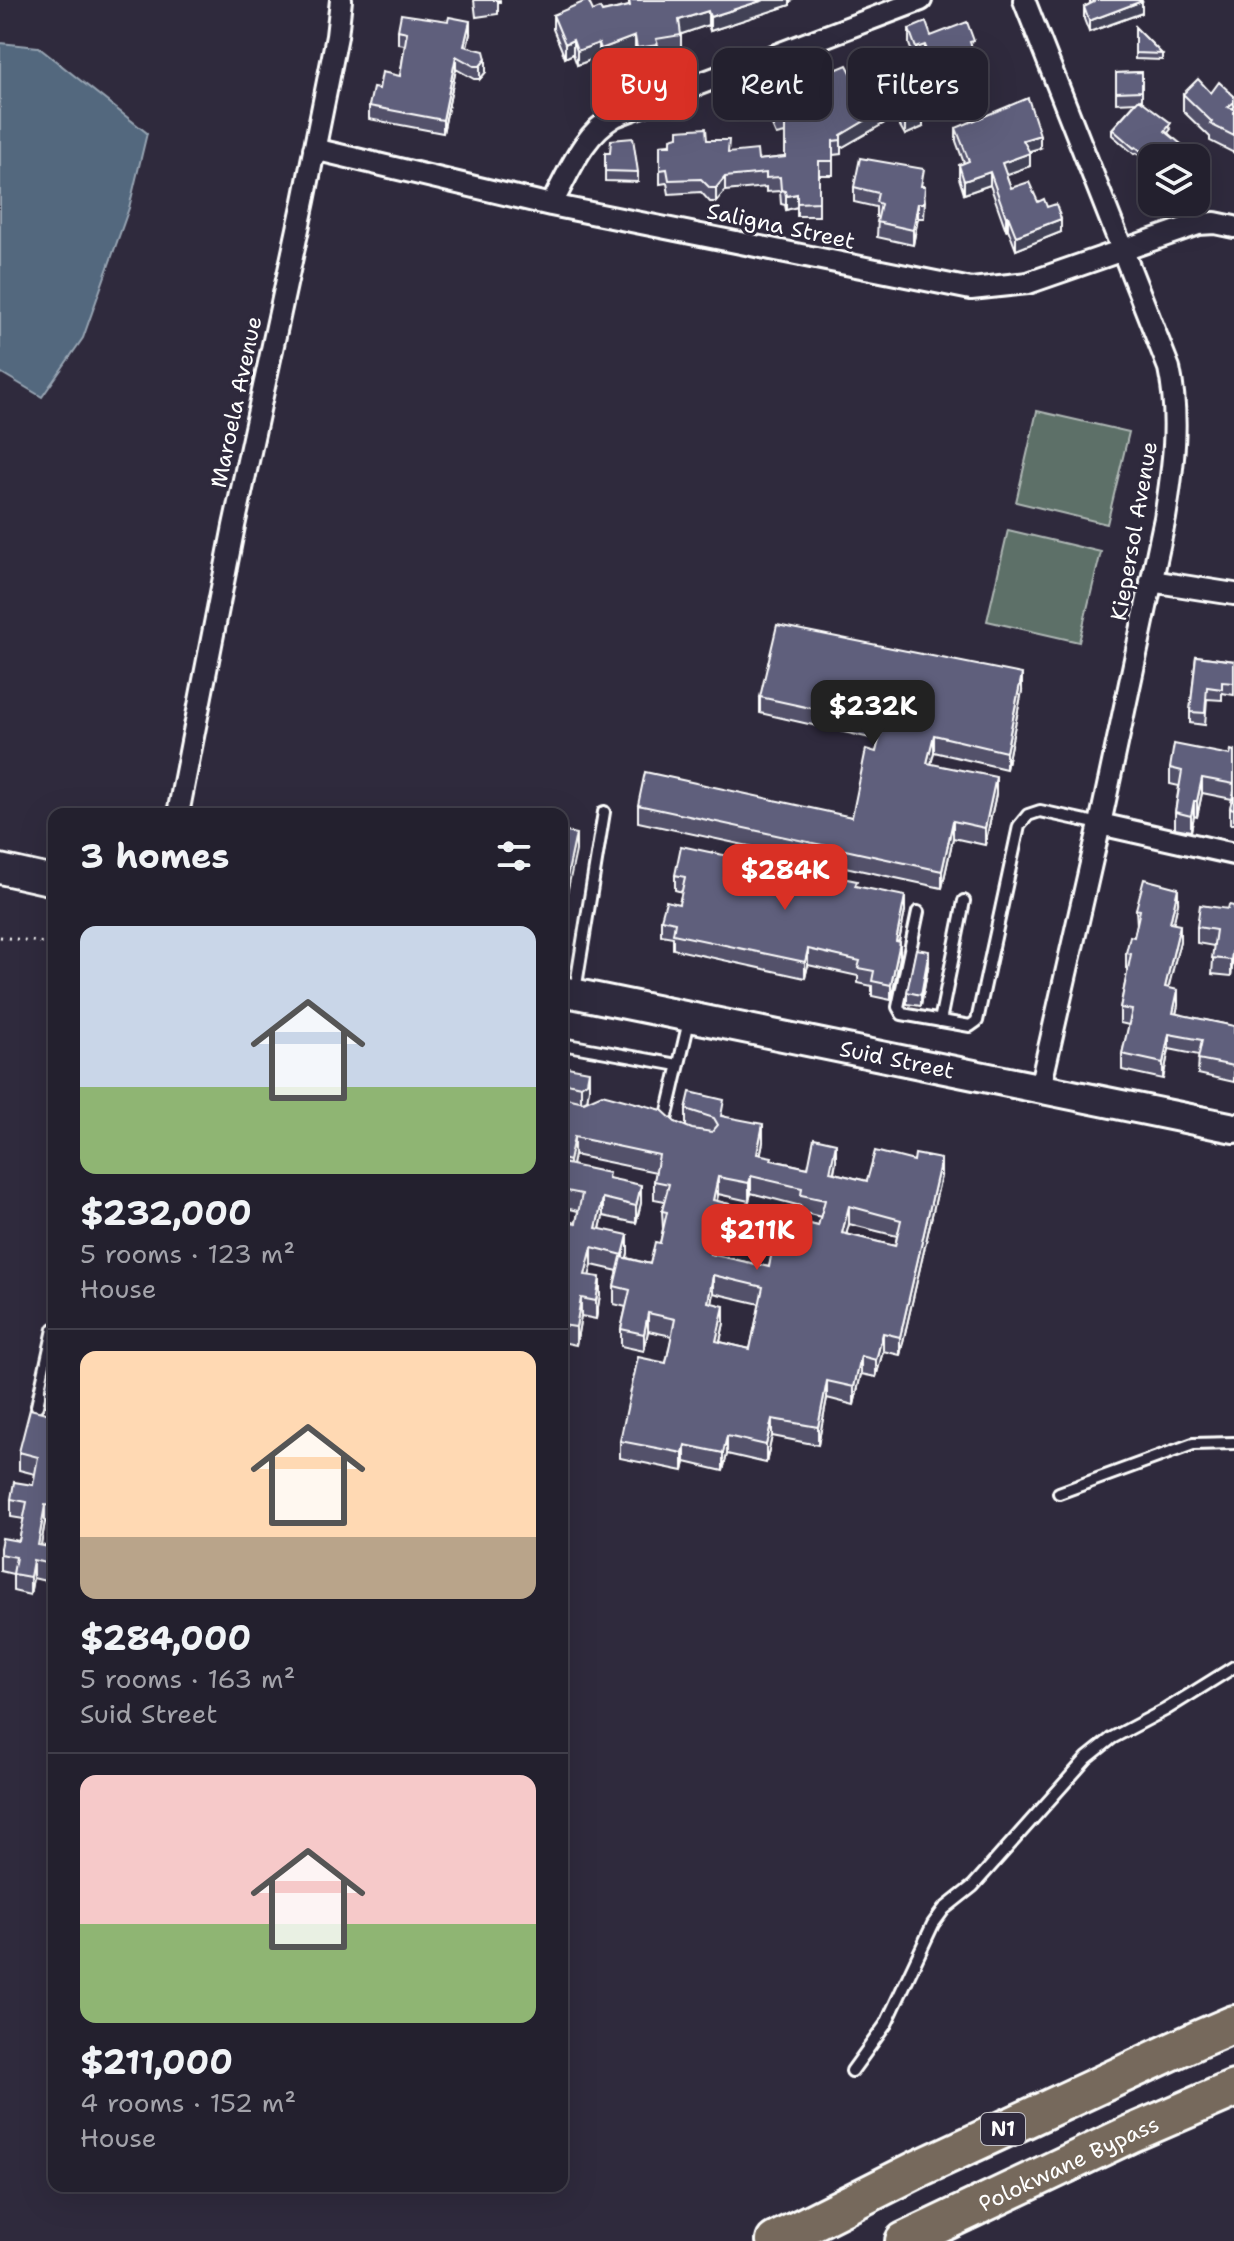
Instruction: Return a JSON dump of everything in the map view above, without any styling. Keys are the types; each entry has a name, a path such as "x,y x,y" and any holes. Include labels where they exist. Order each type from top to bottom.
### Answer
{"highway":[{"name":"N1","path":"775,2241 920,2168 1234,2024"},
{"name":"Polokwane Bypass","path":"904,2241 1130,2134 1234,2089"}],"street":[{"name":"Maroela Avenue","path":"179,808 234,526 314,149 341,0"},
{"path":"551,205 587,140 609,120 921,0"},
{"name":"Kiepersol Avenue","path":"1024,0 1169,368 1176,409 1173,468 1165,518 1040,1088"},
{"name":"Saligna Street","path":"314,149 551,205 971,289 1028,283 1198,224 1215,223 1234,227"},
{"path":"1151,581 1234,594"},
{"path":"1100,824 1234,854"},
{"path":"0,869 48,880"},
{"name":"Suid Street","path":"568,992 1234,1128"}],"lane":[{"path":"918,912 898,1007 902,1014 970,1026 977,1021 1019,826 1028,815 1040,811 1100,824"},
{"path":"568,992 604,812"},
{"path":"940,1021 964,901"},
{"path":"653,1117 669,1123 678,1065 690,1018"},
{"path":"568,1045 678,1065"},
{"path":"37,1406 48,1356"},
{"path":"1059,1493 1193,1444 1234,1443"},
{"path":"852,2071 886,2024 933,1924 944,1909 973,1886 1087,1758 1112,1738 1165,1710 1234,1667"}],"path":[{"path":"0,937 48,943"}],"green space":[{"path":"1037,411 1129,432 1107,524 1016,502"},
{"path":"1008,530 1101,552 1079,642 987,621"}],"water":[{"path":"0,43 38,47 147,133 129,208 83,338 42,397 0,372"}],"building":[{"path":"588,0 593,11 600,8 602,12 630,6 629,0 764,0 710,17 708,11 679,20 681,35 656,39 658,45 637,48 635,36 604,48 599,43 577,51 573,40 565,44 553,15"},
{"path":"1093,0 1142,1 1089,21 1084,7"},
{"path":"401,14 470,21 464,46 484,51 486,59 480,66 456,56 443,120 369,106 373,88 379,89 382,72 400,76 407,32 398,30"},
{"path":"926,22 931,36 967,22 974,41 970,42 972,48 926,48 925,45 916,48 909,29"},
{"path":"1135,27 1162,54 1135,53"},
{"path":"847,65 848,120 866,120 841,135 841,140 833,141 833,161 819,161 819,202 797,203 797,194 786,196 785,191 781,190 780,177 766,178 766,173 725,177 716,188 710,188 701,179 669,180 667,169 660,170 660,145 671,145 671,138 678,136 678,130 706,128 707,140 729,140 728,153 757,150 758,160 785,157 785,120 832,120 832,71"},
{"path":"1142,72 1142,91 1116,92 1116,73"},
{"path":"1198,79 1211,93 1219,82 1234,96 1234,102 1228,107 1234,109 1234,136 1210,124 1212,122 1183,94"},
{"path":"1028,98 1040,135 1023,140 1030,153 1002,163 1011,188 1029,182 1038,202 1044,199 1047,207 1056,204 1061,219 1016,236 990,172 964,181 959,165 969,161 956,128 975,120 988,120 988,115"},
{"path":"1139,99 1171,123 1165,131 1181,144 1138,144 1138,149 1134,148 1112,129"},
{"path":"633,138 638,172 605,171 605,153 610,153 611,140"},
{"path":"860,158 924,169 921,186 925,186 924,203 918,203 913,230 877,222 881,204 876,202 878,193 854,187"},
{"path":"777,625 1022,674 1006,752 934,735 927,763 996,777 985,828 953,821 942,871 638,805 645,772 852,817 866,749 876,752 883,724 760,697"},
{"path":"1196,656 1234,661 1234,683 1222,682 1222,689 1207,687 1205,713 1190,712"},
{"path":"1174,744 1230,755 1231,750 1234,751 1234,784 1202,778 1191,816 1175,812 1182,771 1170,768"},
{"path":"568,832 576,834 568,872"},
{"path":"681,846 857,881 855,886 905,896 891,985 872,981 874,971 858,968 860,961 808,949 805,962 673,934 675,922 661,919 666,901 679,904 685,877 675,875"},
{"path":"1144,879 1178,888 1170,923 1180,925 1165,987 1178,990 1173,1013 1234,1026 1234,1066 1198,1059 1202,1040 1169,1034 1163,1063 1122,1054 1132,1010 1120,1008 1131,954 1126,953 1130,936 1134,937 1140,910 1136,909"},
{"path":"1200,905 1228,909 1229,905 1234,906 1231,960 1212,958 1216,930 1197,927"},
{"path":"916,949 929,951 921,995 907,992"},
{"path":"568,1067 589,1071 587,1082 581,1086 568,1083"},
{"path":"690,1092 724,1100 721,1116 763,1124 757,1154 772,1157 771,1160 808,1168 814,1138 836,1143 830,1172 867,1181 875,1151 914,1161 915,1154 941,1159 900,1337 883,1333 876,1360 861,1356 854,1387 827,1381 818,1427 772,1419 766,1445 727,1436 723,1453 685,1445 683,1453 620,1441 638,1357 666,1363 675,1319 648,1313 644,1334 621,1329 630,1290 614,1286 621,1257 650,1264 655,1242 660,1243 667,1212 662,1211 669,1184 654,1181 659,1155 574,1137 568,1161 568,1098 584,1102 602,1094 662,1110 675,1122 712,1132 718,1125 714,1118 686,1109","holes":["751,1176 802,1188 801,1195 825,1200 818,1226 713,1200 718,1177 749,1183","849,1206 901,1220 895,1246 842,1233","717,1223 775,1236 769,1267 710,1254","713,1275 763,1287 750,1349 716,1341 724,1306 708,1302"]},
{"path":"568,1164 609,1173 608,1178 641,1185 636,1206 603,1198 596,1228 628,1235 623,1255 592,1247 585,1275 600,1277 596,1301 581,1298 576,1327 568,1326 568,1221 576,1223 582,1194 568,1191"},
{"path":"30,1409 48,1414 48,1505 45,1505 38,1545 48,1547 48,1564 33,1560 30,1577 13,1574 16,1557 0,1554 2,1538 19,1541 27,1502 11,1499 14,1482 33,1485 38,1457 19,1452"}]}
